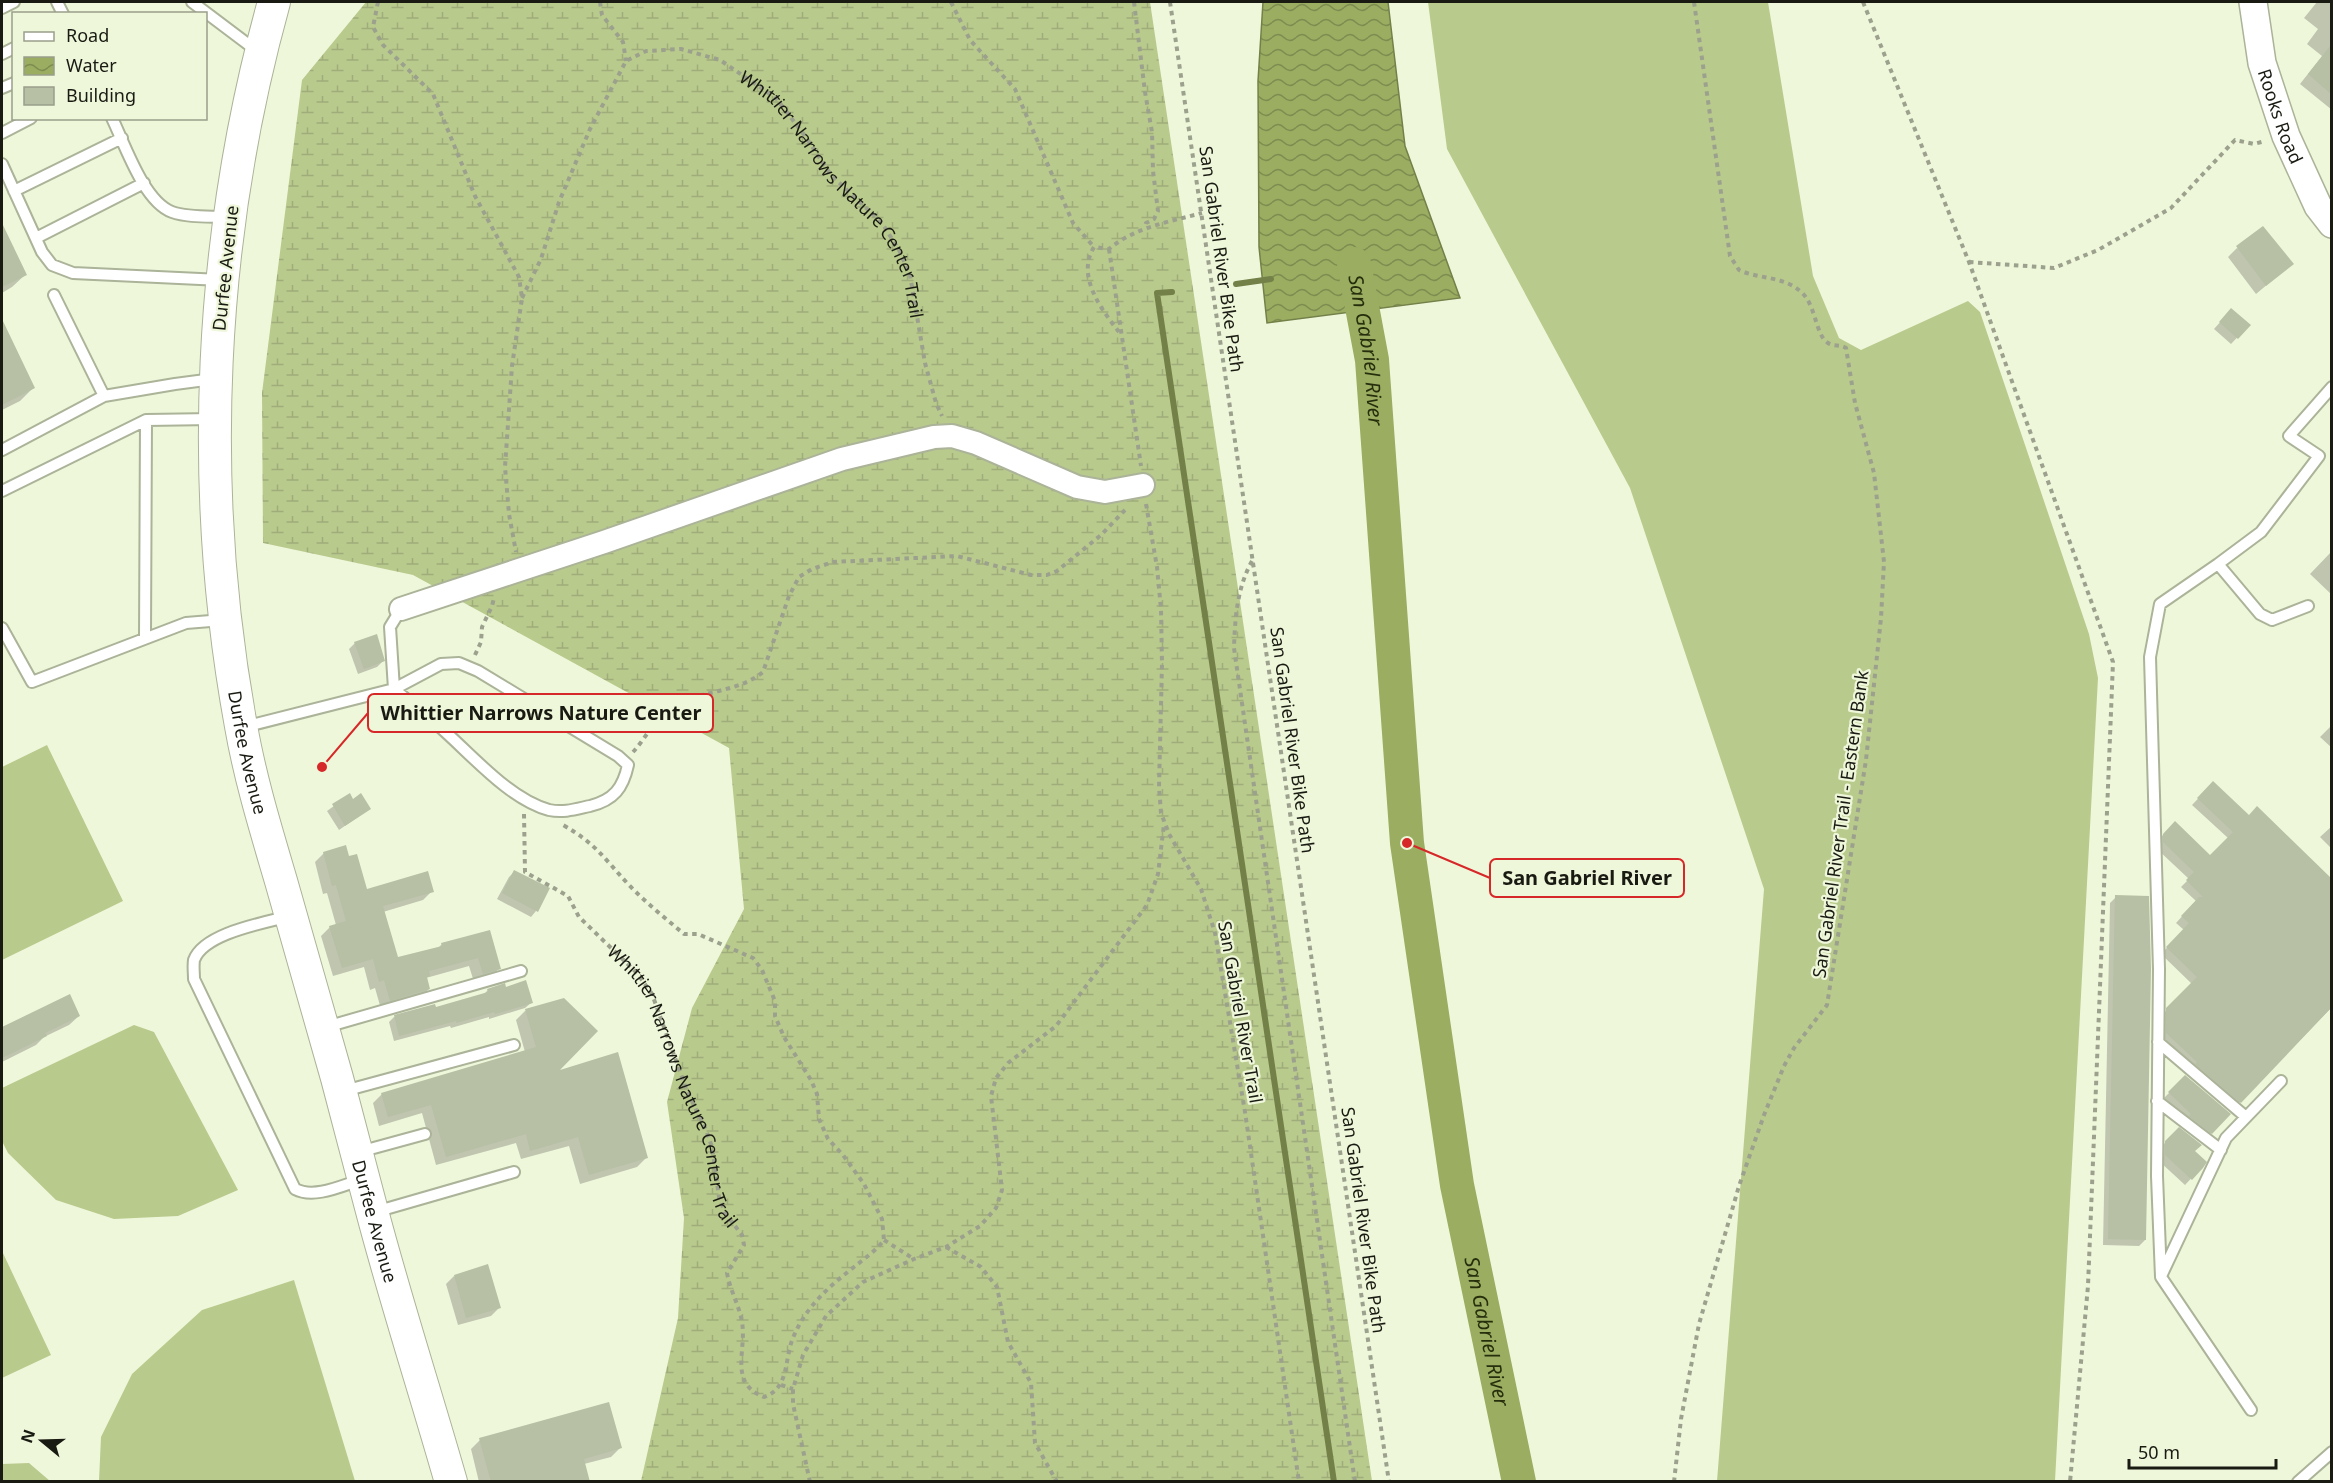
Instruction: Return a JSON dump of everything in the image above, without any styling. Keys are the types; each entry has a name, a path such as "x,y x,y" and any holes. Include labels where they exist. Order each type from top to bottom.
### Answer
{"main road":[{"name":"Durfee Avenue","path":"274,2 260,53 240,148 221,280 214,481 225,620 241,727 262,816 341,1092 372,1213 451,1482"}],"street":[{"name":"Rooks Road","path":"2253,2 2262,63 2286,136 2318,206 2331,224"},
{"path":"401,609 842,459 934,437 952,436 976,443 1077,487 1105,492 1143,485"}],"lane":[{"path":"2,8 14,2"},
{"path":"192,2 204,12"},
{"path":"207,14 260,53"},
{"path":"2,133 28,120"},
{"path":"113,120 153,200 172,212 230,217"},
{"path":"14,191 122,138"},
{"path":"2,164 42,252 52,265 73,273 221,280"},
{"path":"36,238 144,183"},
{"path":"54,295 104,396"},
{"path":"2,450 104,396 216,379"},
{"path":"2251,1410 2161,1277 2157,1176 2159,969 2150,657 2160,604 2261,532 2319,456 2289,436 2331,387"},
{"path":"2,491 146,420 215,418"},
{"path":"146,420 146,638"},
{"path":"2218,564 2260,614 2272,620 2308,606"},
{"path":"241,727 394,689 441,664 459,663 618,756 628,765 624,783 616,793 596,805 568,812 550,810 530,802 502,782 394,689 390,627 401,609"},
{"path":"2,628 32,682 186,623 225,620"},
{"path":"291,915 214,939 200,951 194,961 194,979 295,1189 304,1193 327,1191 360,1166 425,1134"},
{"path":"322,1028 521,971"},
{"path":"2158,1042 2247,1117"},
{"path":"341,1092 514,1045"},
{"path":"2161,1277 2226,1138 2282,1081"},
{"path":"2157,1101 2221,1150"},
{"path":"372,1213 514,1172"},
{"path":"2298,1482 2331,1452"}],"path":[{"path":"378,2 373,27 383,45 433,94 475,196 519,277 522,298 512,366 505,467 509,514 517,555 495,590 492,606 482,627 481,642 469,668"},
{"path":"522,298 541,259 559,201 590,129 626,61 623,42 603,15 600,2"},
{"path":"951,2 970,40 1015,89 1036,132 1073,223 1094,247 1109,249 1125,236 1145,228 1202,213"},
{"path":"1134,2 1152,132 1153,171 1158,211 1154,219 1146,223 1145,228"},
{"name":"San Gabriel River Bike Path","path":"1170,2 1389,1482"},
{"name":"San Gabriel River Trail - Eastern Bank","path":"1674,1482 1681,1419 1693,1353 1739,1186 1784,1066 1794,1048 1827,1005 1866,760 1883,588 1881,530 1875,473 1855,403 1846,348 1832,345 1824,340 1813,309 1800,290 1779,280 1739,270 1730,256 1694,2"},
{"path":"1863,2 1969,262 2113,662 2088,1286 2070,1482"},
{"name":"Whittier Narrows Nature Center Trail","path":"626,61 646,51 681,49 720,60 776,98 831,175 882,223 900,250 910,275 925,363 936,403 952,436"},
{"path":"1969,262 2055,268 2098,250 2171,208 2235,140 2254,144 2286,136"},
{"path":"1094,247 1087,265 1089,280 1103,311 1119,332"},
{"path":"623,761 664,713 680,702 756,678 763,672 789,596 799,578 812,569 833,562 957,556 1031,574 1047,575 1057,571 1118,519 1143,485 1134,413 1119,332 1109,249"},
{"name":"San Gabriel River Trail","path":"1143,485 1157,567 1161,609 1159,787 1164,823 1201,889 1215,933 1245,1112 1299,1482"},
{"path":"1253,560 1245,575 1236,611 1234,648 1354,1482"},
{"name":"Whittier Narrows Nature Center Trail","path":"535,816 524,810 525,872 568,896 579,917 637,973 652,994 687,1091 712,1147 719,1197 725,1213 742,1235 744,1245 727,1273 742,1322 740,1360 743,1377 753,1393 764,1397 770,1395 781,1385"},
{"path":"554,823 579,834 603,853 628,884 684,934 698,934 753,958 762,970 775,1001 776,1016 784,1037 811,1080 816,1094 819,1119 828,1139 864,1184 882,1219 884,1240 875,1251 824,1292 805,1315 792,1339 781,1385 793,1389"},
{"path":"810,1482 793,1404 793,1389 803,1355 826,1316 863,1282 946,1247 980,1227 996,1208 1002,1190 991,1096 996,1078 1008,1063 1056,1026 1147,905 1158,874 1164,823"},
{"path":"884,1240 914,1259"},
{"path":"946,1247 981,1267 997,1287 1008,1342 1031,1383 1035,1443 1057,1482"}],"green space":[{"path":"366,2 1150,2 1372,1481 641,1481 678,1318 684,1218 667,1102 692,1008 744,909 729,748 413,575 263,543 262,393 302,80"},
{"path":"1428,2 1768,2 1813,276 1839,338 1861,350 1968,301 1980,312 2089,634 2098,678 2055,1481 1717,1481 1764,889 1630,488 1447,149"},
{"path":"47,745 123,901 2,960 2,767"},
{"path":"134,1025 154,1032 238,1190 178,1216 114,1219 56,1200 8,1153 2,1141 2,1088"},
{"path":"2,1251 51,1355 2,1378"},
{"path":"294,1280 355,1481 99,1481 101,1437 132,1374 202,1310"},
{"path":"29,1463 50,1481 2,1481 2,1464"}],"water":[{"path":"1263,2 1388,2 1405,146 1460,298 1267,323 1259,247 1258,81"}],"building":[{"path":"2331,45 2331,94 2308,74"},
{"path":"2,223 27,275 2,287"},
{"path":"2263,226 2294,264 2266,286 2236,246"},
{"path":"2231,308 2251,325 2238,339 2219,322"},
{"path":"2,319 35,388 2,405"},
{"path":"377,634 385,661 364,669 354,642"},
{"path":"2213,781 2249,815 2257,806 2331,878 2331,1008 2241,1103 2195,1064 2197,1062 2166,1033 2166,1008 2197,977 2166,947 2189,923 2181,916 2199,897 2203,897 2186,880 2194,872 2163,842 2163,834 2175,821 2210,855 2233,832 2197,798"},
{"path":"350,793 353,799 361,793 371,809 345,826 332,804"},
{"path":"346,845 349,856 357,854 367,889 428,871 434,892 383,906 398,957 442,946 441,943 490,930 501,969 483,974 478,958 429,971 430,976 427,977 430,989 390,1001 384,980 379,982 373,959 342,968 329,926 346,921 336,885 332,886 323,852"},
{"path":"514,870 550,888 538,912 502,893"},
{"path":"2115,895 2149,896 2151,969 2146,1240 2108,1239"},
{"path":"526,980 533,1003 399,1036 394,1015 435,1004 436,1007 488,992 487,989 505,983 506,987"},
{"path":"70,994 80,1016 45,1033 47,1036 2,1058 2,1027"},
{"path":"564,998 598,1031 560,1070 618,1052 648,1158 589,1175 578,1137 530,1151 526,1134 446,1157 431,1105 388,1117 381,1093 536,1047 525,1009"},
{"path":"2185,1075 2231,1114 2212,1134 2189,1116 2191,1114 2168,1092"},
{"path":"2179,1127 2202,1145 2195,1151 2207,1162 2192,1180 2165,1155 2165,1141"},
{"path":"488,1264 501,1308 466,1318 454,1275"},
{"path":"609,1402 622,1448 584,1459 590,1482 491,1482 479,1438"}],"waterway":[{"name":"San Gabriel River","path":"1354,264 1372,360 1407,843 1457,1185 1519,1482"},
{"path":"1236,284 1271,279"},
{"path":"1172,292 1157,293 1334,1482"}],"place":[{"name":"Whittier Narrows Nature Center","path":"322,767"},
{"name":"San Gabriel River","path":"1407,843"}]}
